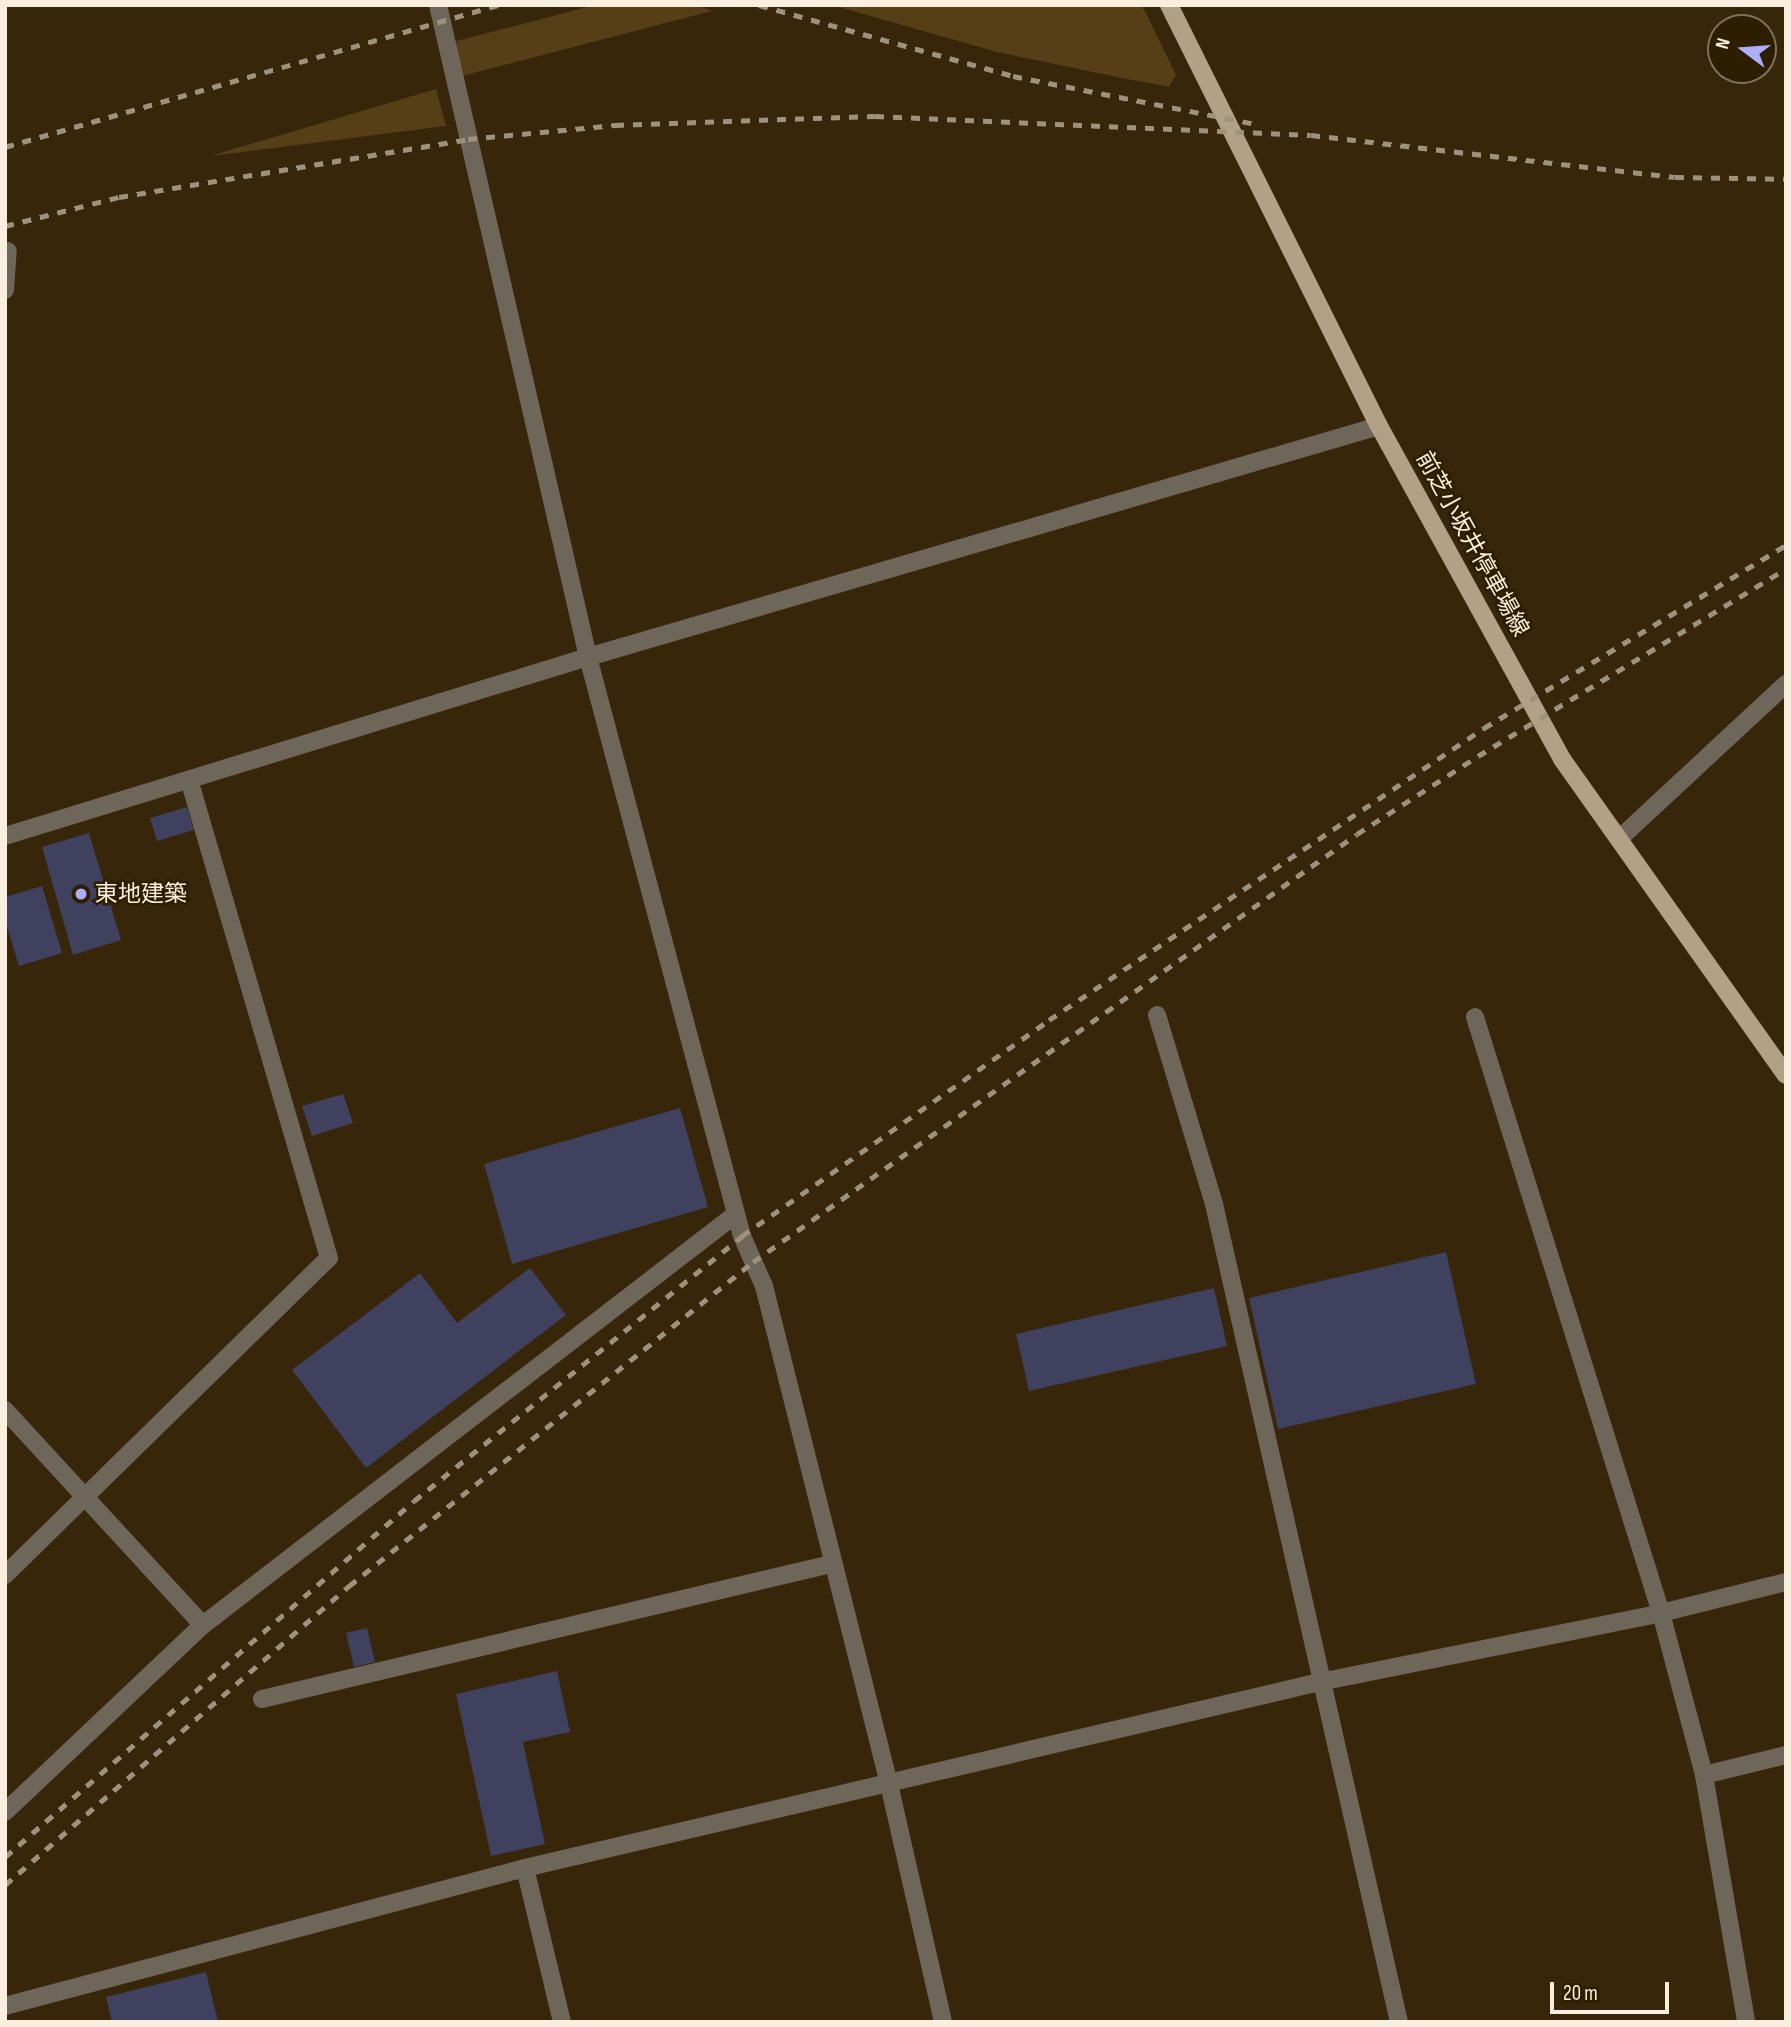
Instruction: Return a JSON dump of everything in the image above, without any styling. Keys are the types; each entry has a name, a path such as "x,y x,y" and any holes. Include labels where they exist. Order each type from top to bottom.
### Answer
{"main road":[{"name":"前芝小坂井停車場線","path":"1169,5 1379,426 1562,759 1786,1075"}],"street":[{"path":"438,5 588,657 736,1214 764,1286 831,1563 890,1784 943,2022"},
{"path":"5,290 8,251"},
{"path":"5,835 190,782 588,657 1379,426"},
{"path":"1619,839 1786,684"},
{"path":"5,1575 87,1499 329,1258 190,782"},
{"path":"1157,1016 1214,1204 1399,2022"},
{"path":"1475,1017 1661,1613 1704,1775 1746,2022"},
{"path":"5,1812 203,1625 736,1214"},
{"path":"5,1410 203,1625"},
{"path":"262,1699 831,1563"},
{"path":"5,2006 525,1868 1320,1682 1661,1613 1786,1582"},
{"path":"1704,1775 1786,1755"},
{"path":"525,1868 562,2022"}],"shaded area":[{"path":"595,5 696,5 712,11 458,77 449,43"},
{"path":"832,5 1142,5 1176,75 1169,87 1112,76 997,52"},
{"path":"436,89 446,126 210,156"}],"building":[{"path":"187,807 194,830 157,841 150,818"},
{"name":"東地建築","path":"89,833 121,940 73,955 42,847"},
{"path":"42,886 62,953 19,966 5,921 5,897"},
{"path":"343,1094 353,1123 312,1136 302,1106"},
{"path":"680,1108 708,1207 512,1264 484,1164"},
{"path":"1446,1252 1476,1384 1278,1429 1249,1298"},
{"path":"530,1268 566,1315 366,1468 292,1370 420,1273 457,1323"},
{"path":"1214,1288 1227,1346 1029,1391 1016,1334"},
{"path":"367,1628 375,1662 354,1667 346,1633"},
{"path":"557,1671 570,1732 523,1742 545,1844 491,1856 456,1694"},
{"path":"206,1972 218,2022 112,2022 106,1997"}],"railway":[{"path":"5,147 498,5"},
{"path":"759,5 1013,76 1256,124"},
{"path":"5,226 119,197 468,139 615,125 875,116 1311,135 1675,177 1786,179"},
{"path":"5,1857 414,1501 742,1236 1049,1020 1484,728 1786,545"},
{"path":"5,1885 349,1586 753,1262 1357,834 1478,756 1786,569"}],"place":[{"name":"東地建築","path":"81,894"}]}
